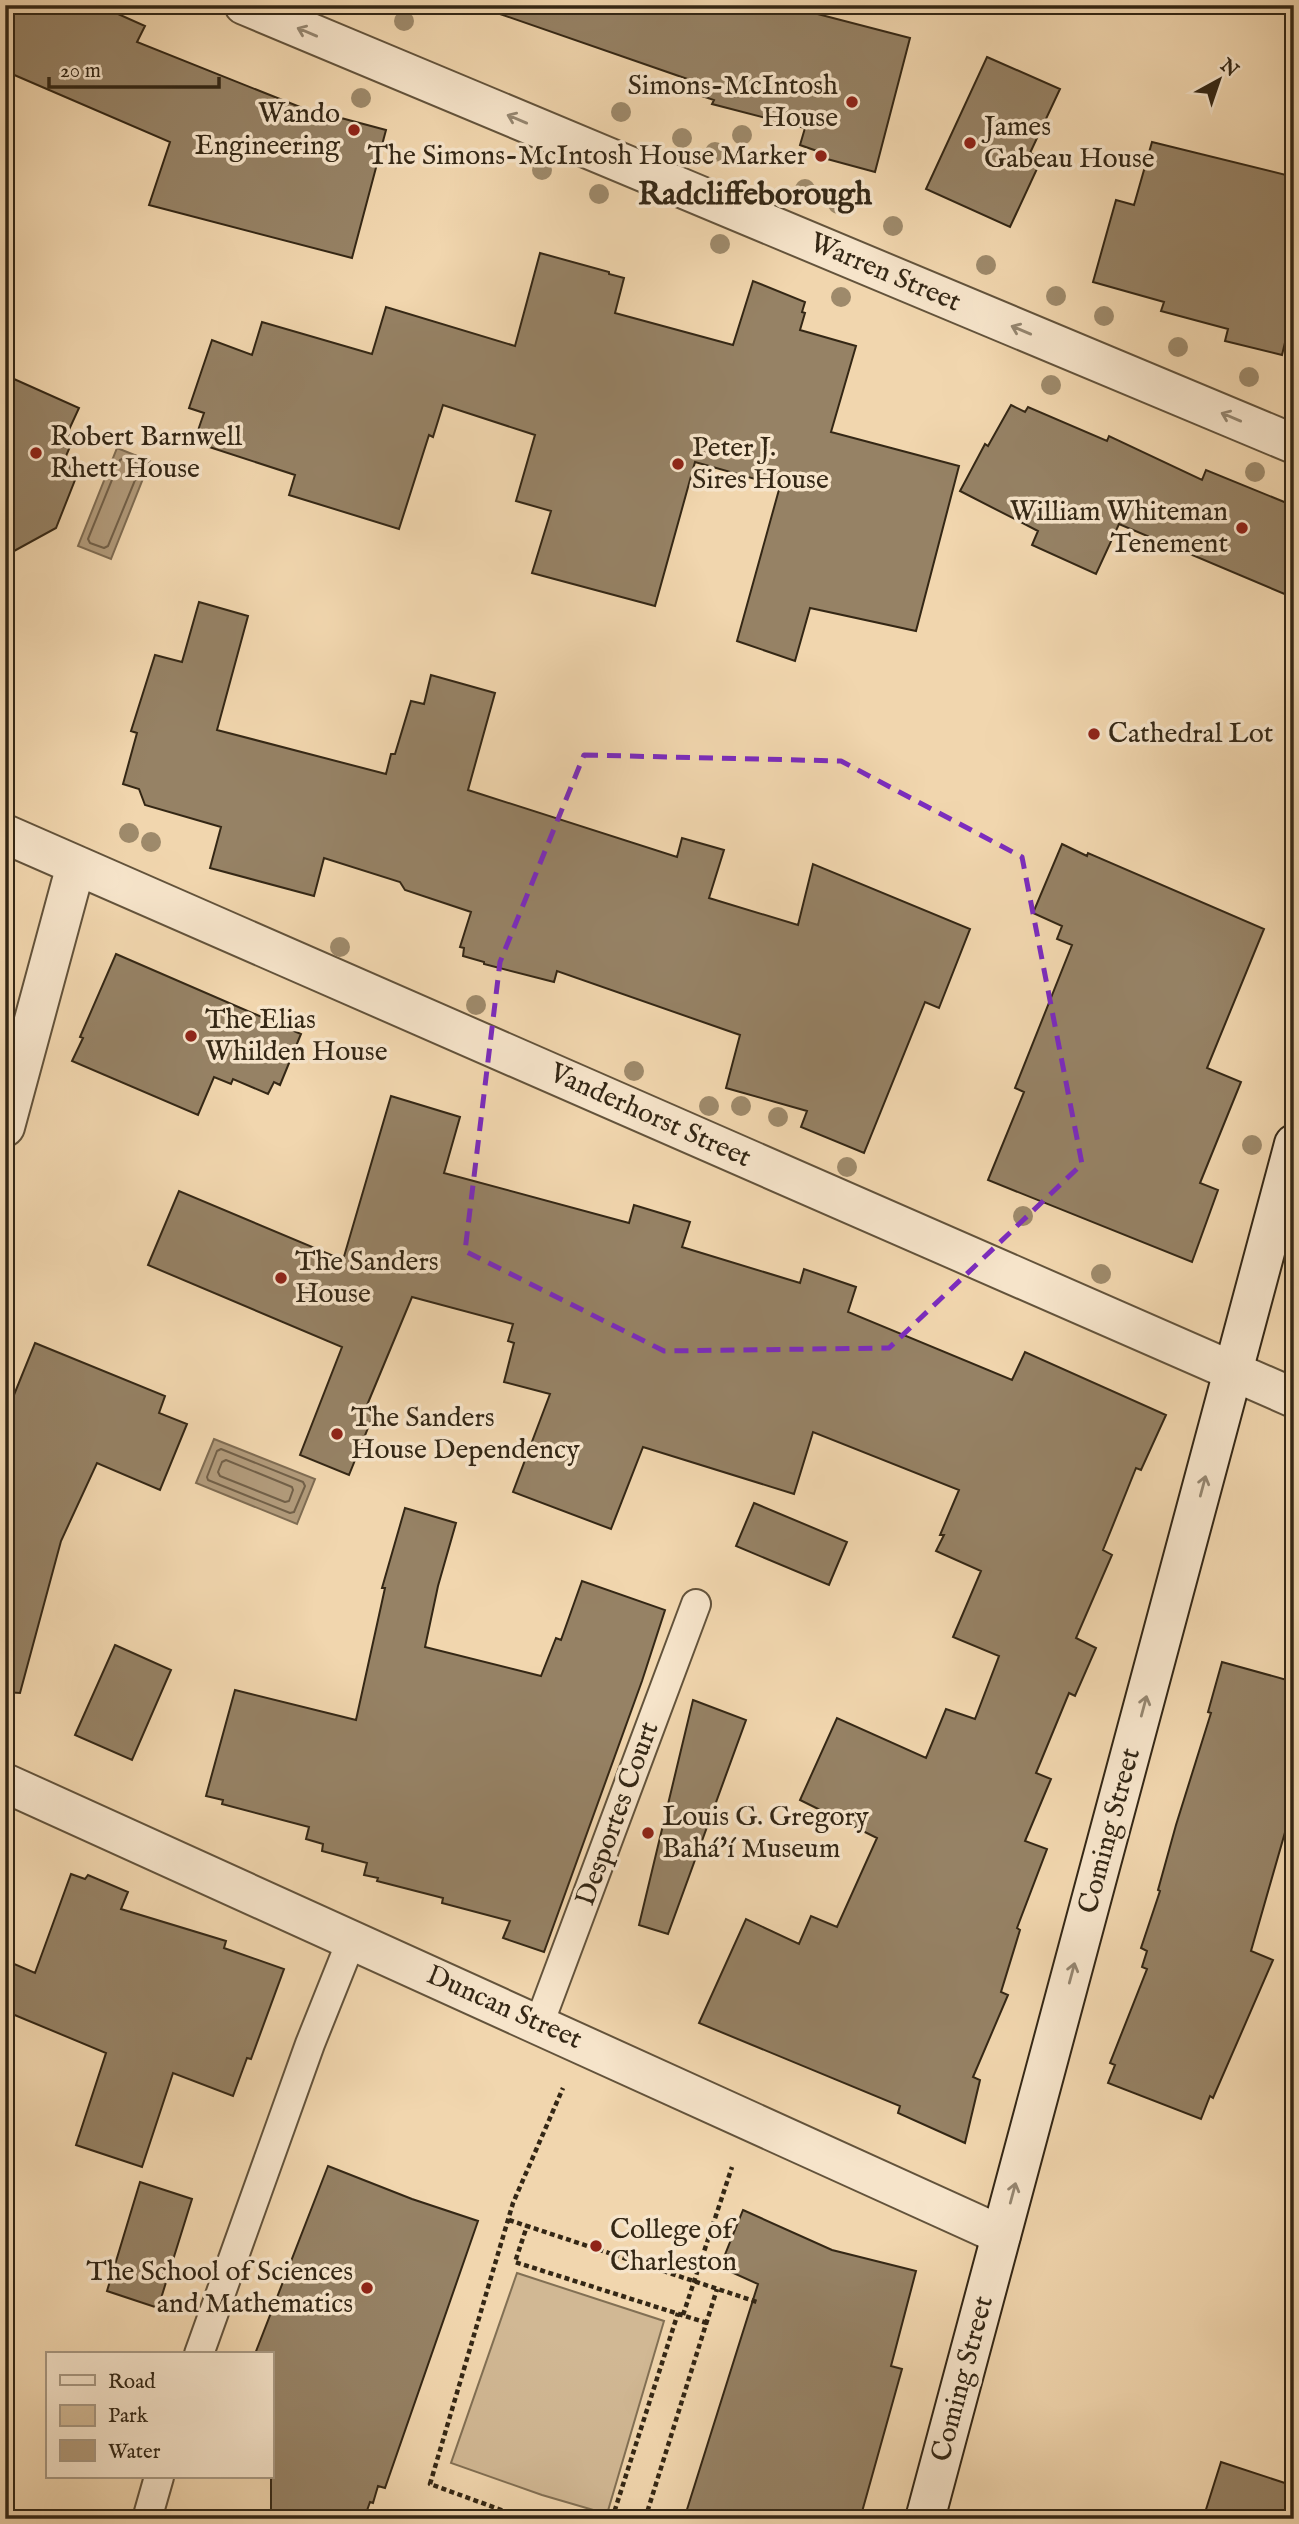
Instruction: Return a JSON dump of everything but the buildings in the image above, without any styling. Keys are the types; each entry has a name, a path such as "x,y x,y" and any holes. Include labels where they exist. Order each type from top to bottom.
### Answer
{"street":[{"name":"Warren Street","path":"244,5 1294,444"},
{"name":"Vanderhorst Street","path":"5,834 1294,1398"},
{"path":"5,1127 76,865"},
{"name":"Coming Street","path":"925,2519 1294,1144"},
{"name":"Duncan Street","path":"5,1783 1002,2235"}],"lane":[{"name":"Desportes Court","path":"539,2024 696,1604"},
{"path":"199,2352 310,2044 352,1940"},
{"path":"147,2519 159,2478"}],"path":[{"path":"526,2519 430,2484 513,2203 563,2088"},
{"path":"612,2519 732,2167"},
{"path":"509,2220 757,2302"},
{"path":"527,2226 515,2262 707,2323"},
{"path":"645,2519 717,2289"}],"highlighted area":[{"path":"584,755 841,761 1022,857 1082,1164 889,1348 664,1351 465,1251 500,962"}],"green space":[{"path":"517,2273 664,2321 607,2514 542,2495 451,2463"}],"water":[{"path":"117,448 150,461 111,559 78,546"},
{"path":"214,1439 315,1479 297,1524 196,1483"}],"place":[{"name":"Simons-McIntosh House","path":"852,102"},
{"name":"Wando Engineering","path":"354,130"},
{"name":"James Gabeau House","path":"970,143"},
{"name":"The Simons-McIntosh House Marker","path":"821,156"},
{"name":"Robert Barnwell Rhett House","path":"36,453"},
{"name":"Peter J. Sires House","path":"678,464"},
{"name":"William Whiteman Tenement","path":"1242,528"},
{"name":"Cathedral Lot","path":"1094,734"},
{"name":"The Elias Whilden House","path":"191,1036"},
{"name":"The Sanders House","path":"281,1278"},
{"name":"The Sanders House Dependency","path":"337,1434"},
{"name":"Louis G. Gregory Bahá'í Museum","path":"648,1833"},
{"name":"College of Charleston","path":"596,2246"},
{"name":"The School of Sciences and Mathematics","path":"367,2288"}],"district":[{"name":"Radcliffeborough","path":"755,195"}]}
